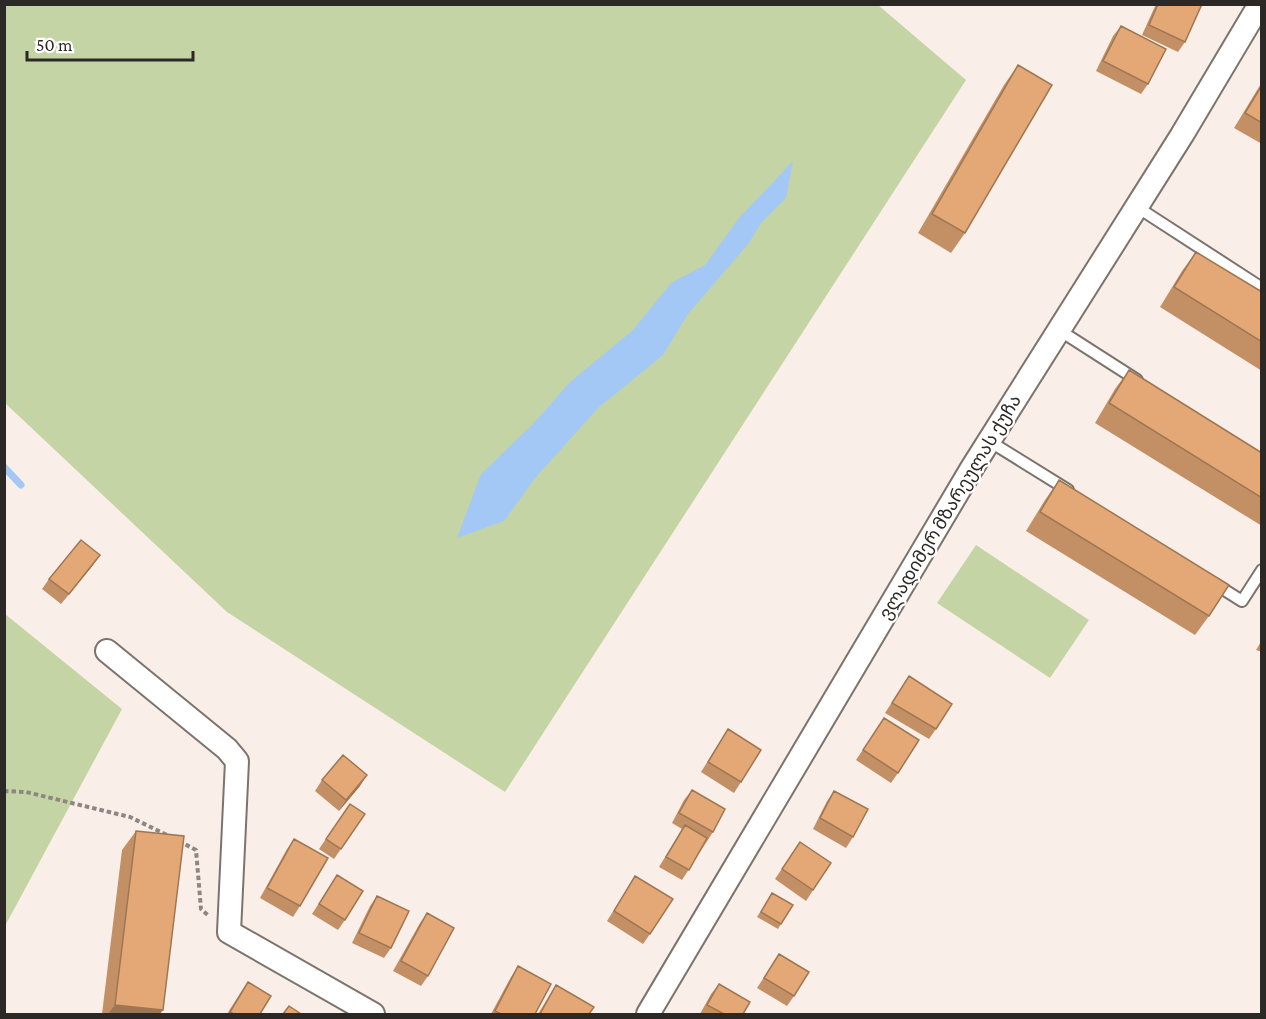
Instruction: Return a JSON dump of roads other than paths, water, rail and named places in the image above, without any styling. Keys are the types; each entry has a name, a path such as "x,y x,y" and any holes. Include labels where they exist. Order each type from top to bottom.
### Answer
{"street":[{"name":"ვლადიმერ მზარეულას ქუჩა","path":"648,1014 990,441 1137,207 1260,4"},
{"path":"107,651 227,748 237,761 229,932 373,1014"}],"lane":[{"path":"1137,207 1262,288"},
{"path":"1059,330 1150,388"},
{"path":"990,441 1081,498"},
{"path":"1202,575 1242,601 1262,570"}],"water":[{"path":"793,161 786,198 761,223 749,243 688,314 663,355 598,408 536,477 504,521 457,538 481,474 533,424 570,382 633,330 671,283 705,265 739,218"}],"waterway":[{"path":"4,467 21,485"}]}
